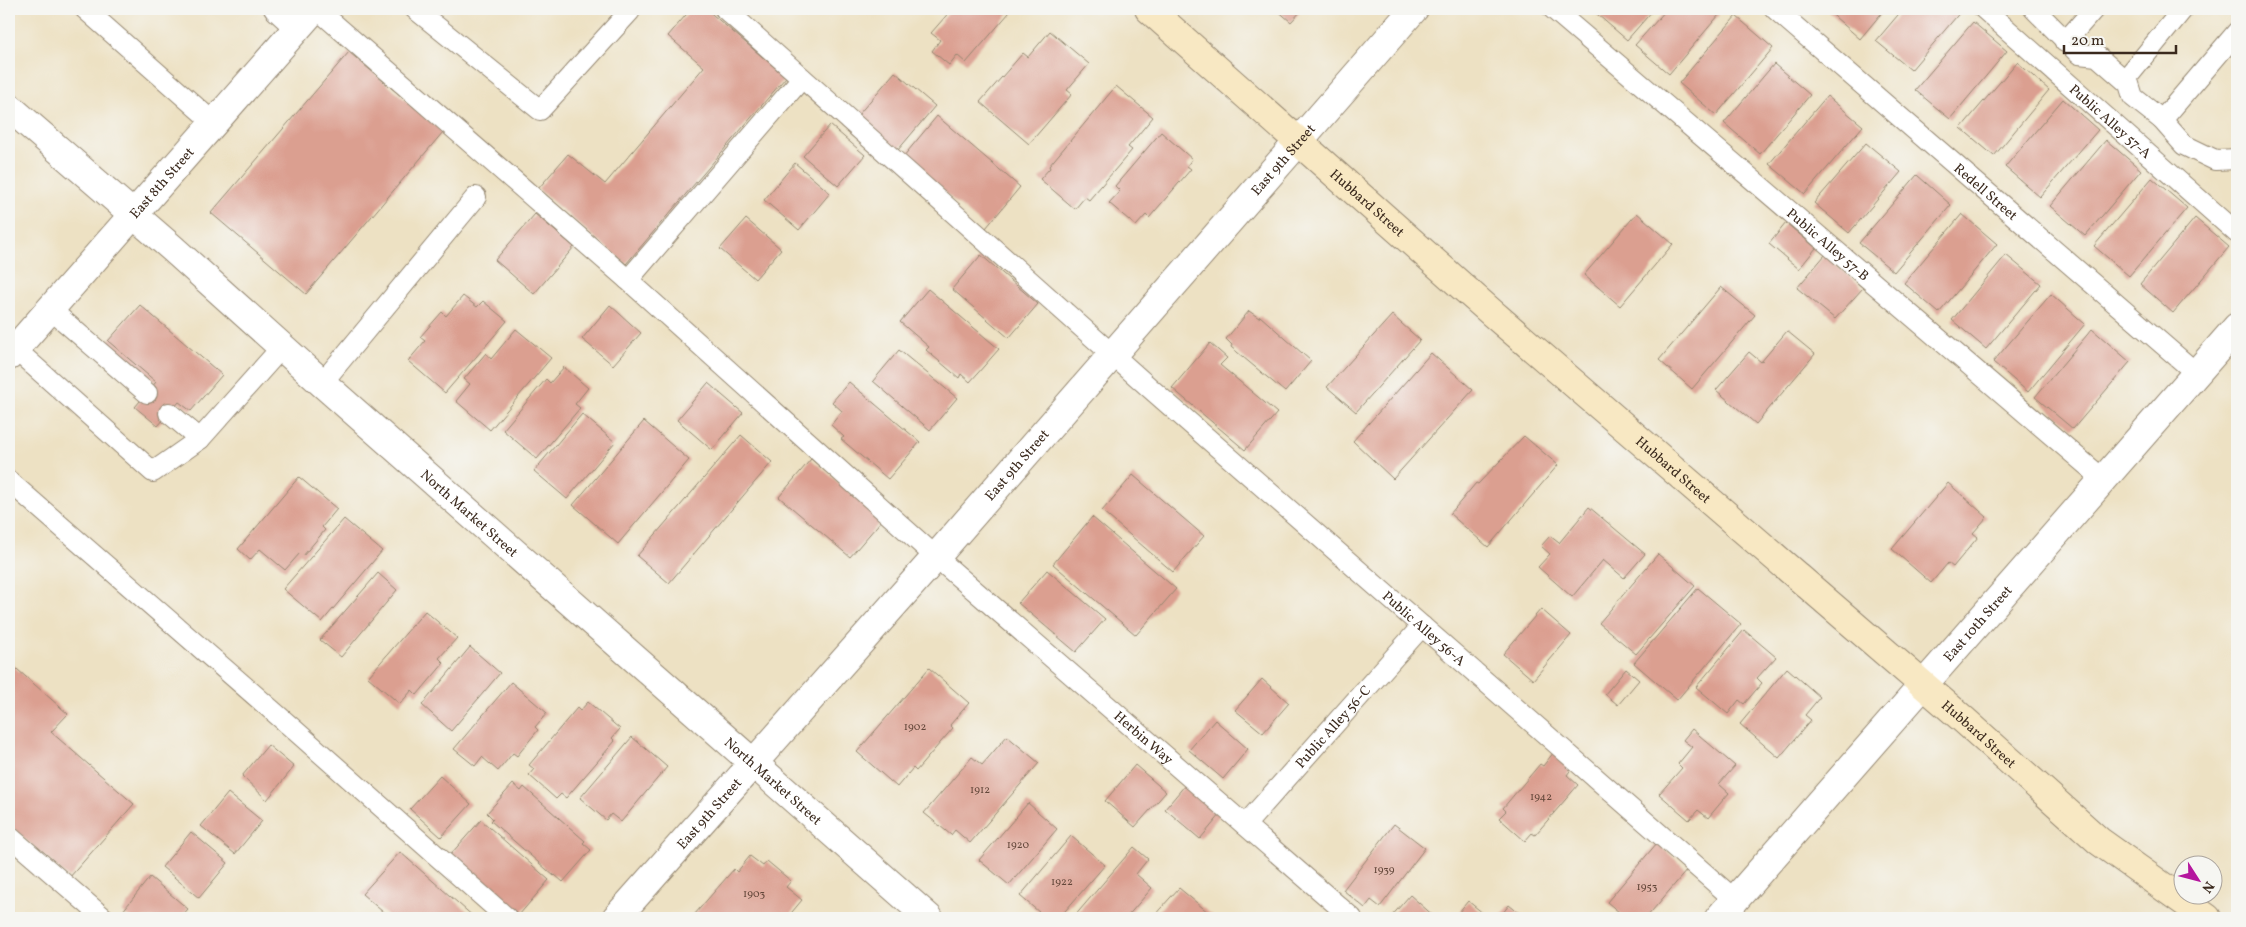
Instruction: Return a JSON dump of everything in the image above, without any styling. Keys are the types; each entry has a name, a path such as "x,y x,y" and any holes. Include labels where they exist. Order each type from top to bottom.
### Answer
{"main road":[{"name":"Hubbard Street","path":"1149,9 1498,318 1923,685 2099,841 2207,918"}],"street":[{"name":"East 9th Street","path":"616,918 936,558 1414,9"},
{"name":"East 8th Street","path":"12,353 309,15"},
{"name":"North Market Street","path":"9,106 929,918"},
{"name":"East 10th Street","path":"1727,909 2237,327"}],"lane":[{"path":"85,9 214,123"},
{"name":"Herbin Way","path":"274,9 309,15 628,280 936,558 1352,918"},
{"path":"415,9 540,110 630,11 628,9"},
{"name":"Public Alley 56-A","path":"725,9 1113,355 1422,626 1727,909"},
{"name":"Public Alley 57-B","path":"1553,9 2104,480"},
{"name":"Redell Street","path":"1774,9 2196,373"},
{"name":"Public Alley 57-A","path":"1984,9 2237,233"},
{"path":"2034,9 2064,42 2079,54 2097,56 2125,80 2129,84 2133,97 2162,120 2184,144 2215,160 2237,159"},
{"path":"2064,42 2094,9"},
{"path":"2125,80 2183,9"},
{"path":"2162,120 2237,32"},
{"path":"628,280 802,78"},
{"path":"322,383 476,197"},
{"path":"50,309 147,393"},
{"path":"12,353 153,472 200,439 282,347"},
{"path":"169,414 200,439"},
{"path":"9,481 508,918"},
{"name":"Public Alley 56-C","path":"1245,825 1422,626"},
{"path":"9,836 104,918"}],"building":[{"path":"691,9 706,9 786,77 626,264 538,189 568,154 605,184 704,67 668,36"},
{"path":"952,9 1004,9 1009,13 966,63 957,55 949,65 932,51 940,40 931,33"},
{"path":"1276,9 1303,9 1291,22"},
{"path":"1591,9 1654,9 1627,40"},
{"path":"1667,9 1712,9 1719,15 1669,74 1635,45"},
{"path":"1826,9 1885,9 1860,39"},
{"path":"1903,9 1962,10 1911,70 1876,41"},
{"path":"1736,16 1773,48 1716,115 1679,83"},
{"path":"1973,22 2007,51 1950,119 1915,90"},
{"path":"1050,31 1089,64 1067,90 1072,94 1029,144 980,102 1023,53 1028,57"},
{"path":"349,52 443,132 306,294 211,213"},
{"path":"2017,62 2049,90 1994,156 1961,128"},
{"path":"1774,64 1810,95 1760,154 1724,123"},
{"path":"895,72 935,106 898,150 858,115"},
{"path":"1116,86 1153,117 1128,147 1132,150 1089,200 1085,197 1075,209 1040,179"},
{"path":"1827,96 1863,126 1805,194 1769,164"},
{"path":"2063,99 2098,130 2040,197 2005,167"},
{"path":"937,116 1020,187 986,228 903,157"},
{"path":"830,125 865,155 838,186 803,156"},
{"path":"1161,132 1192,159 1187,166 1191,169 1149,218 1146,215 1136,226 1109,203 1120,191 1115,186"},
{"path":"2106,140 2141,170 2085,236 2050,206"},
{"path":"1866,143 1901,172 1849,233 1814,203"},
{"path":"795,163 830,193 799,230 764,200"},
{"path":"1917,175 1951,205 1894,272 1859,243"},
{"path":"2152,178 2187,208 2129,276 2094,246"},
{"path":"1637,213 1673,244 1620,306 1584,275"},
{"path":"535,214 574,247 534,294 495,260"},
{"path":"1962,214 1997,244 1939,313 1904,283"},
{"path":"2195,218 2229,247 2173,313 2140,284"},
{"path":"746,219 781,249 755,279 720,249"},
{"path":"1786,223 1816,248 1799,269 1769,244"},
{"path":"981,255 1038,304 1009,338 952,289"},
{"path":"1825,255 1863,288 1835,319 1797,288"},
{"path":"2006,255 2041,284 1986,349 1952,320"},
{"path":"1721,287 1755,315 1692,389 1659,360"},
{"path":"928,289 999,349 970,382 961,374 959,378 926,350 929,347 900,322"},
{"path":"2051,294 2085,324 2028,392 1993,362"},
{"path":"463,296 477,307 483,301 507,321 445,393 408,361 425,341 420,337 442,312 446,316"},
{"path":"140,305 222,375 191,411 179,402 158,426 135,407 156,382 108,341"},
{"path":"610,305 641,333 613,365 582,339"},
{"path":"1249,311 1259,318 1260,316 1311,361 1285,392 1231,347 1232,345 1226,339"},
{"path":"1392,315 1420,340 1356,412 1327,387"},
{"path":"516,329 551,358 490,430 456,401 470,384 464,379 486,353 491,359"},
{"path":"2092,329 2130,362 2073,429 2035,397"},
{"path":"1787,331 1815,354 1756,424 1716,390 1749,352 1761,362"},
{"path":"1210,343 1227,358 1220,365 1277,413 1245,450 1172,388"},
{"path":"899,350 957,398 930,430 873,381"},
{"path":"1431,353 1473,390 1393,479 1353,441"},
{"path":"564,367 588,388 575,404 580,408 537,459 503,430 546,379 550,383"},
{"path":"849,382 920,442 888,479 841,439 844,437 831,425 842,411 832,402"},
{"path":"708,383 743,413 712,450 677,420"},
{"path":"582,414 615,442 567,499 534,471"},
{"path":"644,421 689,460 618,544 573,505"},
{"path":"741,435 772,462 669,583 637,556"},
{"path":"1524,436 1558,465 1488,547 1450,514 1476,483 1478,484"},
{"path":"811,459 882,520 850,557 779,497"},
{"path":"1133,475 1204,536 1173,572 1102,511"},
{"path":"299,477 337,509 322,527 325,530 303,556 300,553 285,570 260,549 250,560 238,549"},
{"path":"1948,483 1987,517 1973,533 1978,537 1953,567 1948,563 1931,583 1892,549"},
{"path":"1589,507 1645,554 1624,578 1603,560 1572,597 1538,567 1550,554 1541,546 1550,536 1559,543"},
{"path":"1092,517 1176,589 1136,635 1053,564"},
{"path":"344,519 382,551 322,622 283,589"},
{"path":"1658,554 1695,586 1636,654 1599,623"},
{"path":"1047,570 1105,619 1076,652 1018,603"},
{"path":"378,573 397,590 341,657 320,640"},
{"path":"1698,588 1741,624 1677,700 1634,663"},
{"path":"1541,609 1571,635 1533,680 1503,654"},
{"path":"425,611 457,638 439,658 444,663 417,695 412,690 400,704 368,677"},
{"path":"1744,630 1776,657 1757,678 1762,683 1744,704 1739,700 1728,714 1696,687"},
{"path":"470,647 500,673 451,731 422,705"},
{"path":"9,662 68,714 51,732 134,804 69,878 9,825"},
{"path":"929,668 969,703 950,725 953,728 916,771 913,768 897,787 857,752"},
{"path":"1787,668 1820,697 1805,715 1811,720 1779,758 1740,724"},
{"path":"1626,669 1639,680 1618,705 1605,694"},
{"path":"1262,679 1289,703 1263,733 1235,710"},
{"path":"511,682 547,713 535,727 538,730 517,756 513,753 498,771 482,757 475,766 454,749"},
{"path":"588,702 620,729 612,738 615,741 566,798 561,794 556,799 529,775 534,769 529,765 577,708 580,711"},
{"path":"1215,720 1248,749 1223,779 1189,750"},
{"path":"1692,729 1735,766 1719,784 1729,793 1708,818 1698,810 1689,820 1659,794 1682,768 1678,764 1692,747 1683,740"},
{"path":"1007,736 1039,763 970,843 955,830 951,835 924,813 972,757 982,765"},
{"path":"632,737 667,767 621,822 611,814 606,820 580,798"},
{"path":"268,745 294,767 267,800 242,776"},
{"path":"1554,752 1572,768 1567,775 1578,785 1535,835 1532,833 1525,841 1499,818 1506,811 1503,808 1540,764 1543,766"},
{"path":"1135,765 1166,792 1135,827 1105,801"},
{"path":"440,776 471,804 441,837 410,809"},
{"path":"513,784 521,791 524,787 585,841 583,843 591,850 563,882 491,821 493,819 487,813"},
{"path":"1186,784 1221,814 1200,839 1165,809"},
{"path":"228,793 262,821 235,854 201,826"},
{"path":"1028,803 1057,829 1009,885 979,860"},
{"path":"481,820 549,880 519,915 450,855"},
{"path":"1394,824 1425,848 1380,907 1371,900 1365,908 1343,890"},
{"path":"191,832 228,863 199,898 162,867"},
{"path":"1071,836 1105,865 1059,918 1046,918 1020,896"},
{"path":"1657,843 1687,870 1646,918 1626,918 1607,902"},
{"path":"1134,847 1148,859 1136,874 1152,888 1126,918 1073,918"},
{"path":"400,852 475,918 390,918 362,894"},
{"path":"750,856 763,866 767,861 791,881 786,887 802,900 787,918 698,918 694,915 734,869 737,872"},
{"path":"150,877 188,909 180,918 130,918 122,912"},
{"path":"1179,888 1215,918 1152,918"},
{"path":"1410,895 1436,918 1390,918"},
{"path":"1468,901 1489,918 1454,918"},
{"path":"1509,905 1525,918 1499,918"}]}
